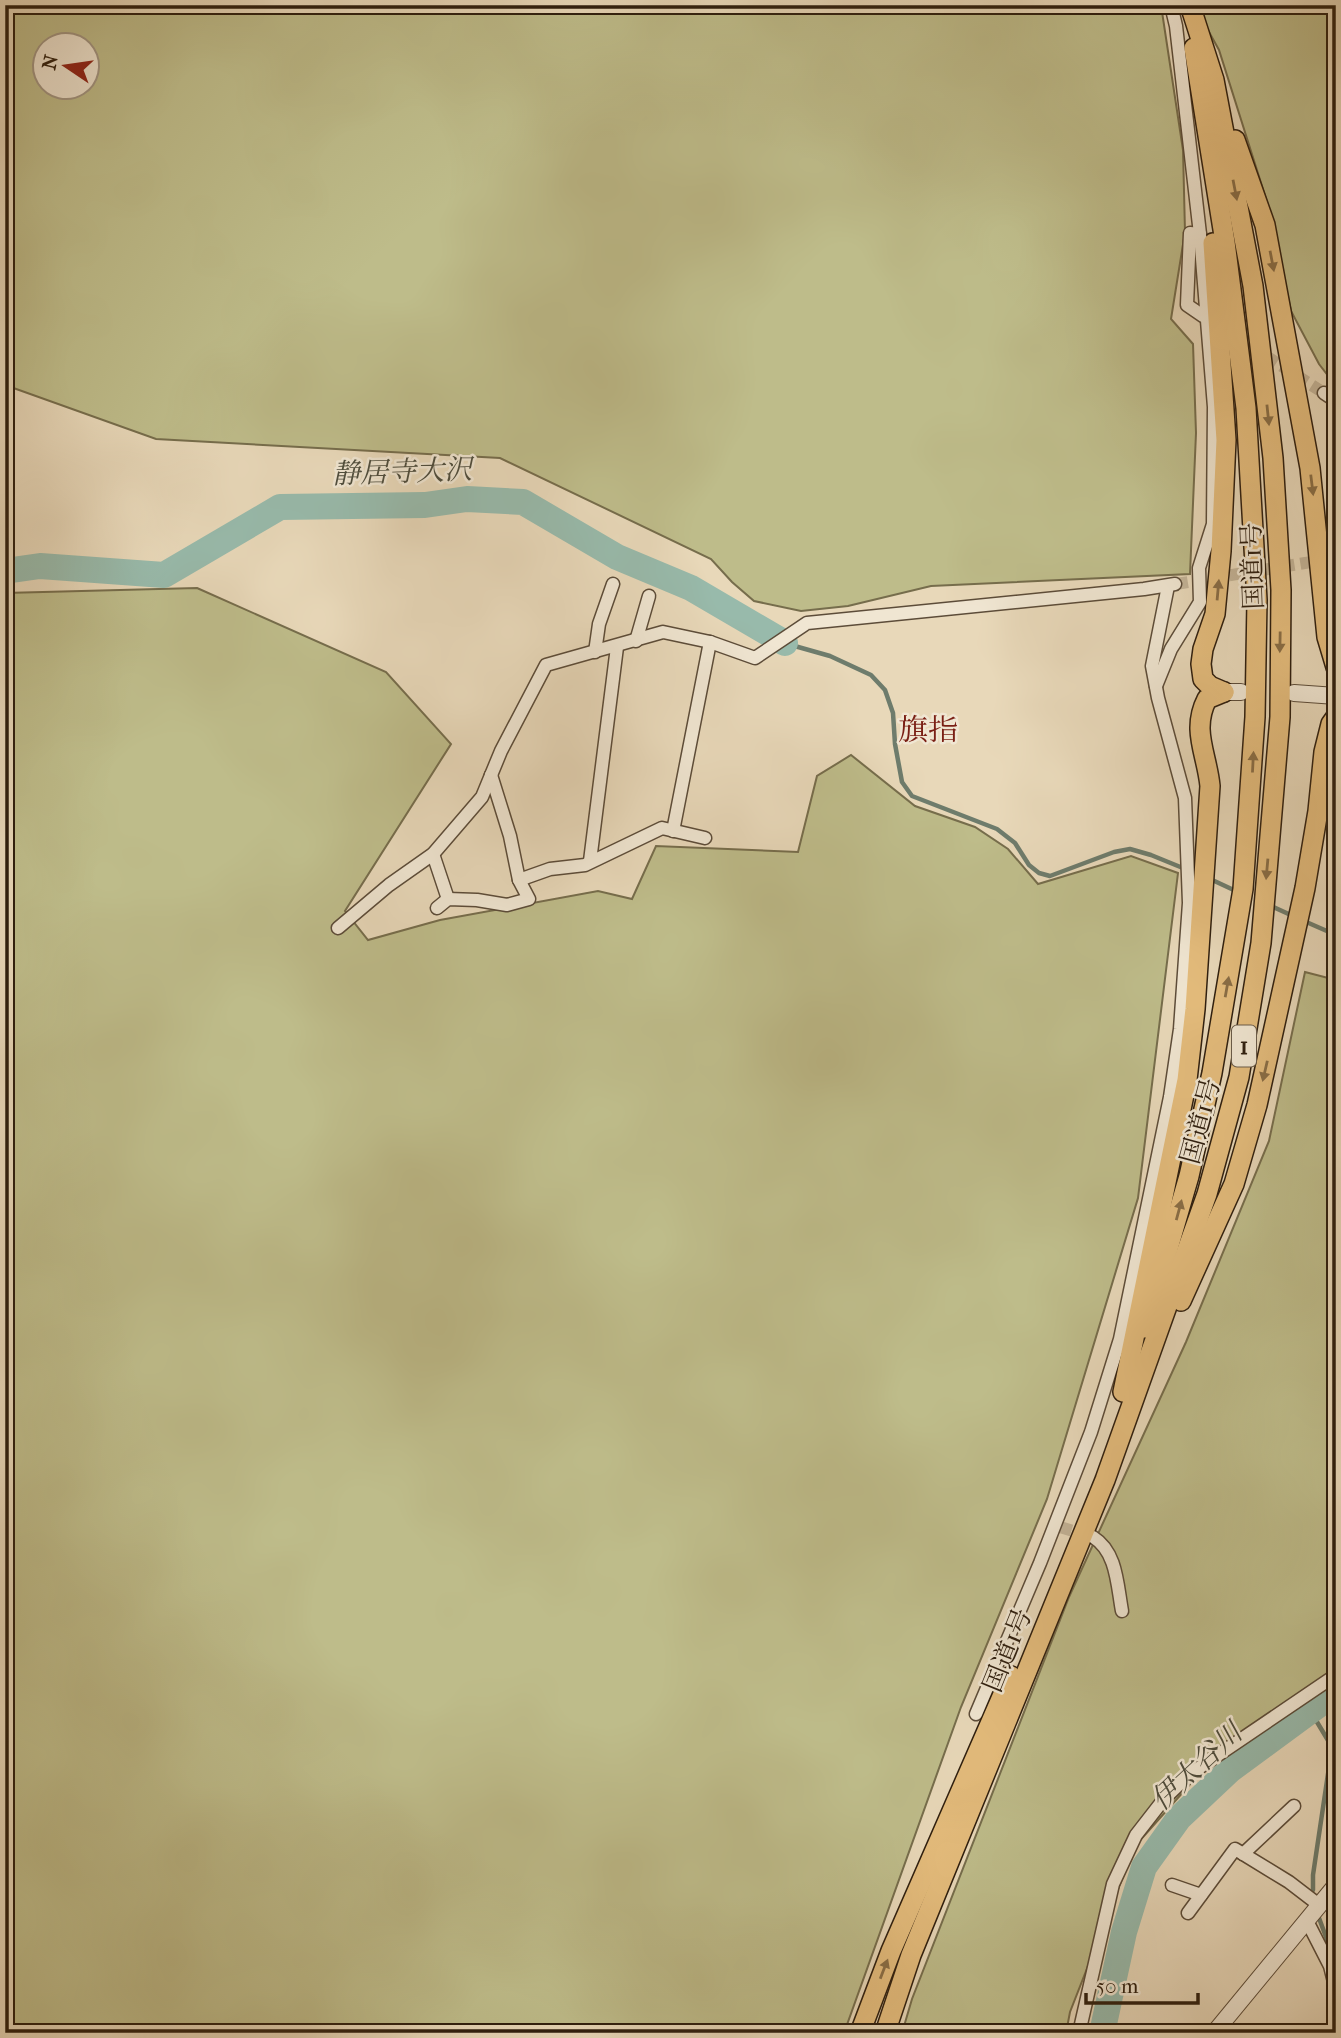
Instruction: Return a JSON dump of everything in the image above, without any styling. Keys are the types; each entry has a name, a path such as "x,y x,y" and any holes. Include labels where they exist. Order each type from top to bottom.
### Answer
{"highway":[{"name":"国道1号","path":"885,2033 911,1955 1105,1480 1207,1194 1239,1077 1261,943 1280,717 1281,590 1273,458 1253,286 1188,5"},
{"name":"国道1号","path":"860,2033 891,1951 1069,1539 1123,1392 1152,1309 1189,1176 1212,1073 1243,889 1255,717 1257,600 1246,408 1208,87"},
{"path":"1208,87 1265,225 1310,468 1327,637 1336,667"},
{"path":"1123,1392 1187,1080 1194,1020 1210,786 1199,733 1200,713 1207,698 1233,692 1210,686 1203,679 1200,664 1215,614 1226,440 1208,87"},
{"path":"1105,1480 1184,1293 1234,1184 1257,1105 1305,888 1318,811 1324,752 1331,724 1336,718"}],"street":[{"path":"1156,687 1171,649 1200,602 1199,568 1213,524 1214,407 1200,234 1171,5"},
{"path":"1200,234 1191,233 1186,305 1203,316"},
{"path":"1324,393 1336,401"},
{"path":"595,652 598,624 613,584"},
{"path":"338,928 389,885 433,854 482,797 501,751 546,664 663,632 710,642 755,658 807,623 1172,585 1152,666 1185,798 1189,902 1180,1029 1154,1177 1120,1339 1058,1526 976,1714"},
{"path":"636,641 649,596"},
{"path":"673,831 710,642"},
{"path":"590,861 617,646"},
{"path":"1294,693 1336,696"},
{"path":"437,908 448,899 507,905 529,899 519,880 510,836 491,775"},
{"path":"519,880 550,869 584,865 662,828 705,838"},
{"path":"433,854 448,899"},
{"path":"1093,1537 1105,1545 1111,1558 1122,1611"},
{"path":"1079,2033 1112,1884 1136,1835 1164,1799 1190,1774 1336,1675"},
{"path":"1243,1854 1294,1806"},
{"path":"1188,1913 1235,1849 1289,1882 1319,1905"},
{"path":"1172,1885 1201,1895"},
{"path":"1214,2033 1336,1885"},
{"path":"1307,1920 1330,1966 1336,1990"}],"shaded area":[{"path":"5,5 1161,5 1183,150 1185,232 1171,319 1193,344 1196,433 1190,574 931,586 848,606 801,611 754,601 711,559 500,458 156,439 5,385"},
{"path":"1194,5 1325,5 1336,25 1336,386 1319,364 1291,311 1268,205 1219,50"},
{"path":"197,588 386,672 451,744 345,911 368,940 440,920 598,891 632,899 656,846 798,852 817,776 851,755 915,806 975,827 1008,849 1038,884 1131,856 1178,873 1138,1198 1047,1499 961,1707 844,2033 5,2033 5,593"},
{"path":"1305,972 1336,980 1336,1669 1218,1753 1135,1846 1070,2012 1066,2033 902,2033 912,1999 1069,1597 1186,1342 1269,1141"}],"waterway":[{"name":"静居寺大沢","path":"5,571 40,566 164,575 280,507 425,505 467,499 523,502 617,557 691,588 785,643"},
{"path":"784,643 830,656 871,675 885,690 893,713 902,782 912,796 997,829 1015,843 1029,865 1039,873 1050,876 1114,852 1130,849 1200,875"},
{"path":"1208,878 1238,892"},
{"path":"1269,905 1293,916"},
{"path":"1304,921 1336,935"},
{"name":"伊太谷川","path":"1102,2033 1124,1932 1144,1867 1179,1818 1230,1770 1336,1692"},
{"path":"1311,1712 1332,1747 1313,1890"},
{"path":"1319,1918 1336,1964"}],"tunnel":[{"path":"1236,337 1324,393"},
{"path":"1176,584 1336,558"},
{"path":"1060,1527 1090,1536"}],"district":[{"name":"旗指","path":"928,730"}]}
